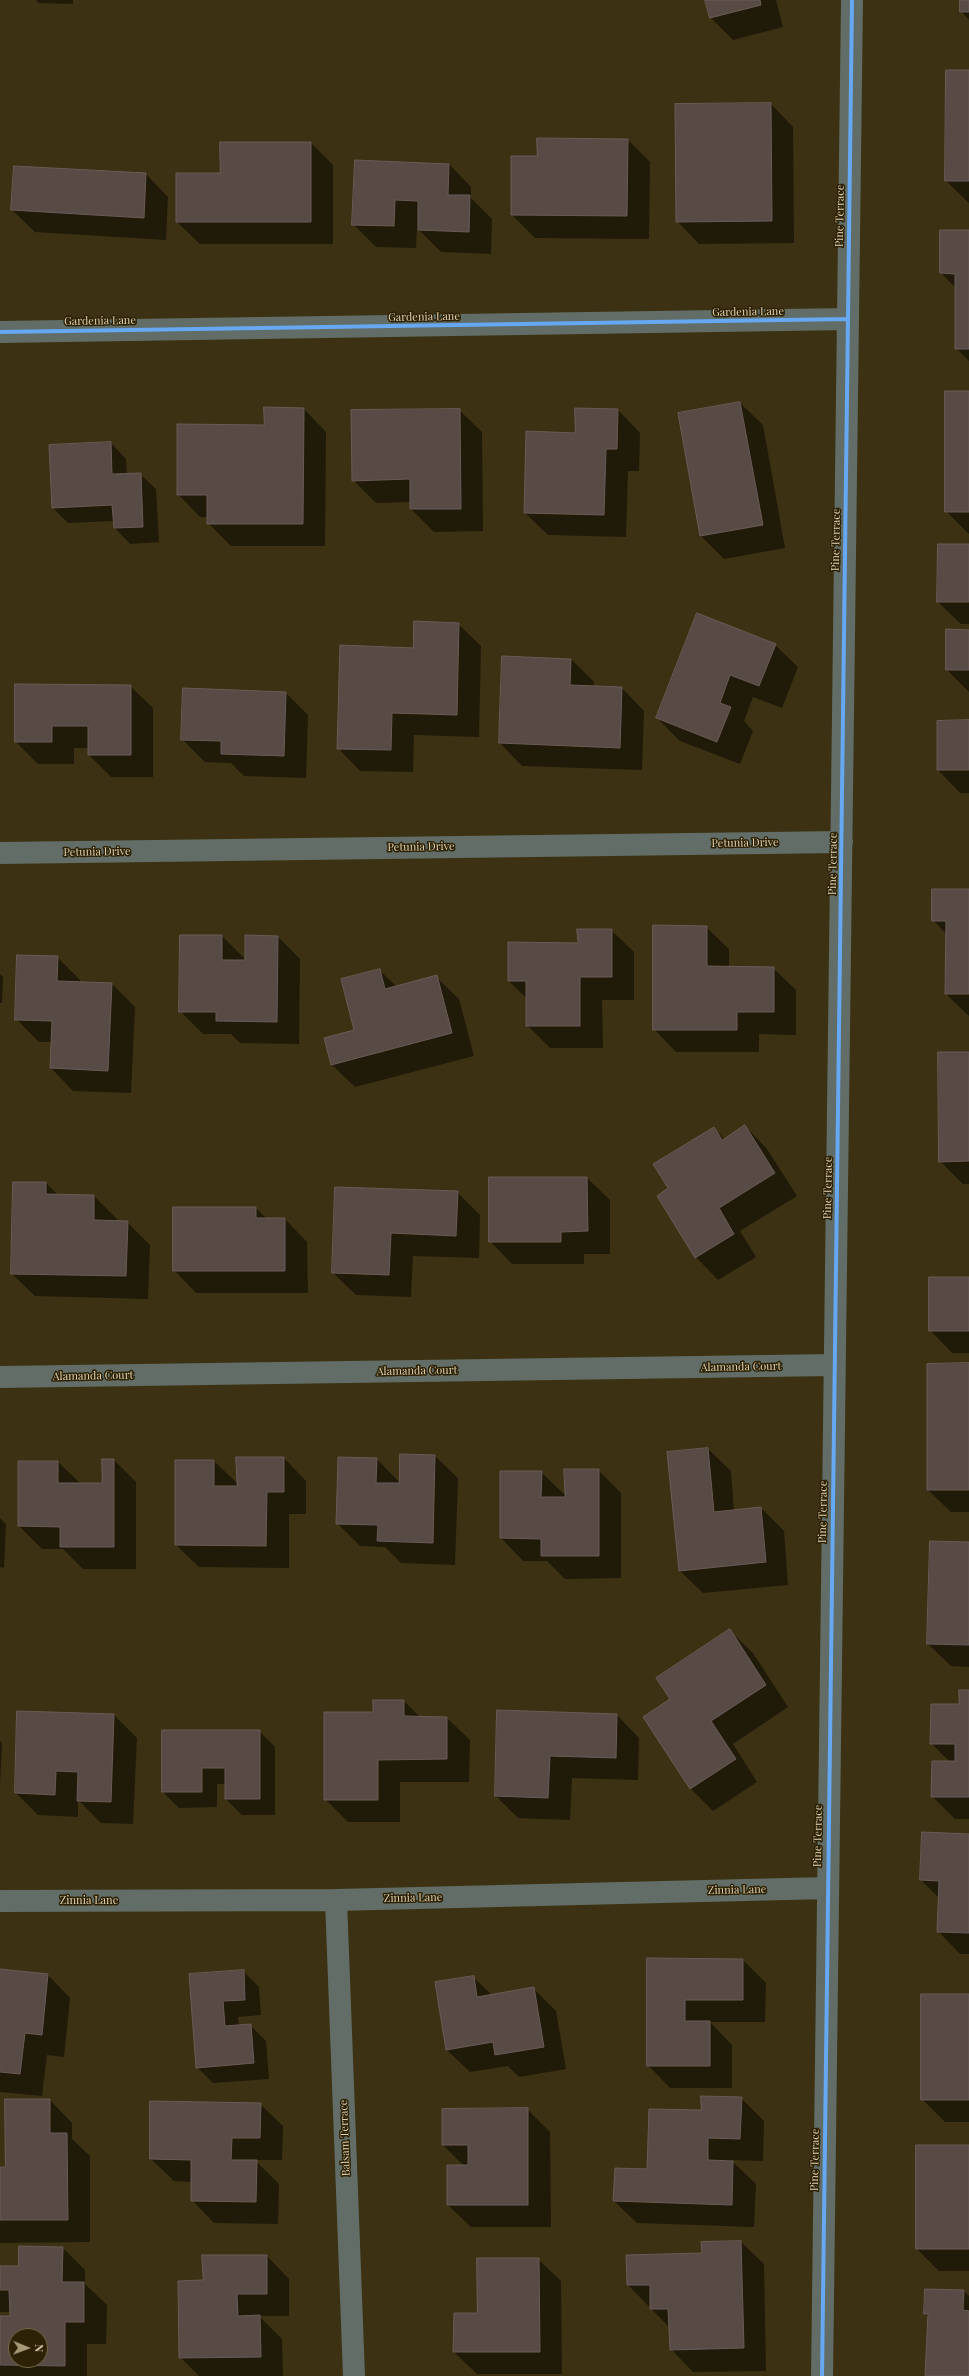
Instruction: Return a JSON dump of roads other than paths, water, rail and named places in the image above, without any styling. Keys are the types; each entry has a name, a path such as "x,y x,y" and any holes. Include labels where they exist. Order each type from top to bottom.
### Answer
{"street":[{"name":"Pine Terrace","path":"822,2376 852,0"},
{"name":"Gardenia Lane","path":"0,332 848,319"},
{"name":"Petunia Drive","path":"0,853 842,842"},
{"name":"Alamanda Court","path":"0,1377 834,1365"},
{"name":"Zinnia Lane","path":"0,1901 336,1900 827,1888"},
{"name":"Balsam Terrace","path":"336,1900 354,2376"}]}
